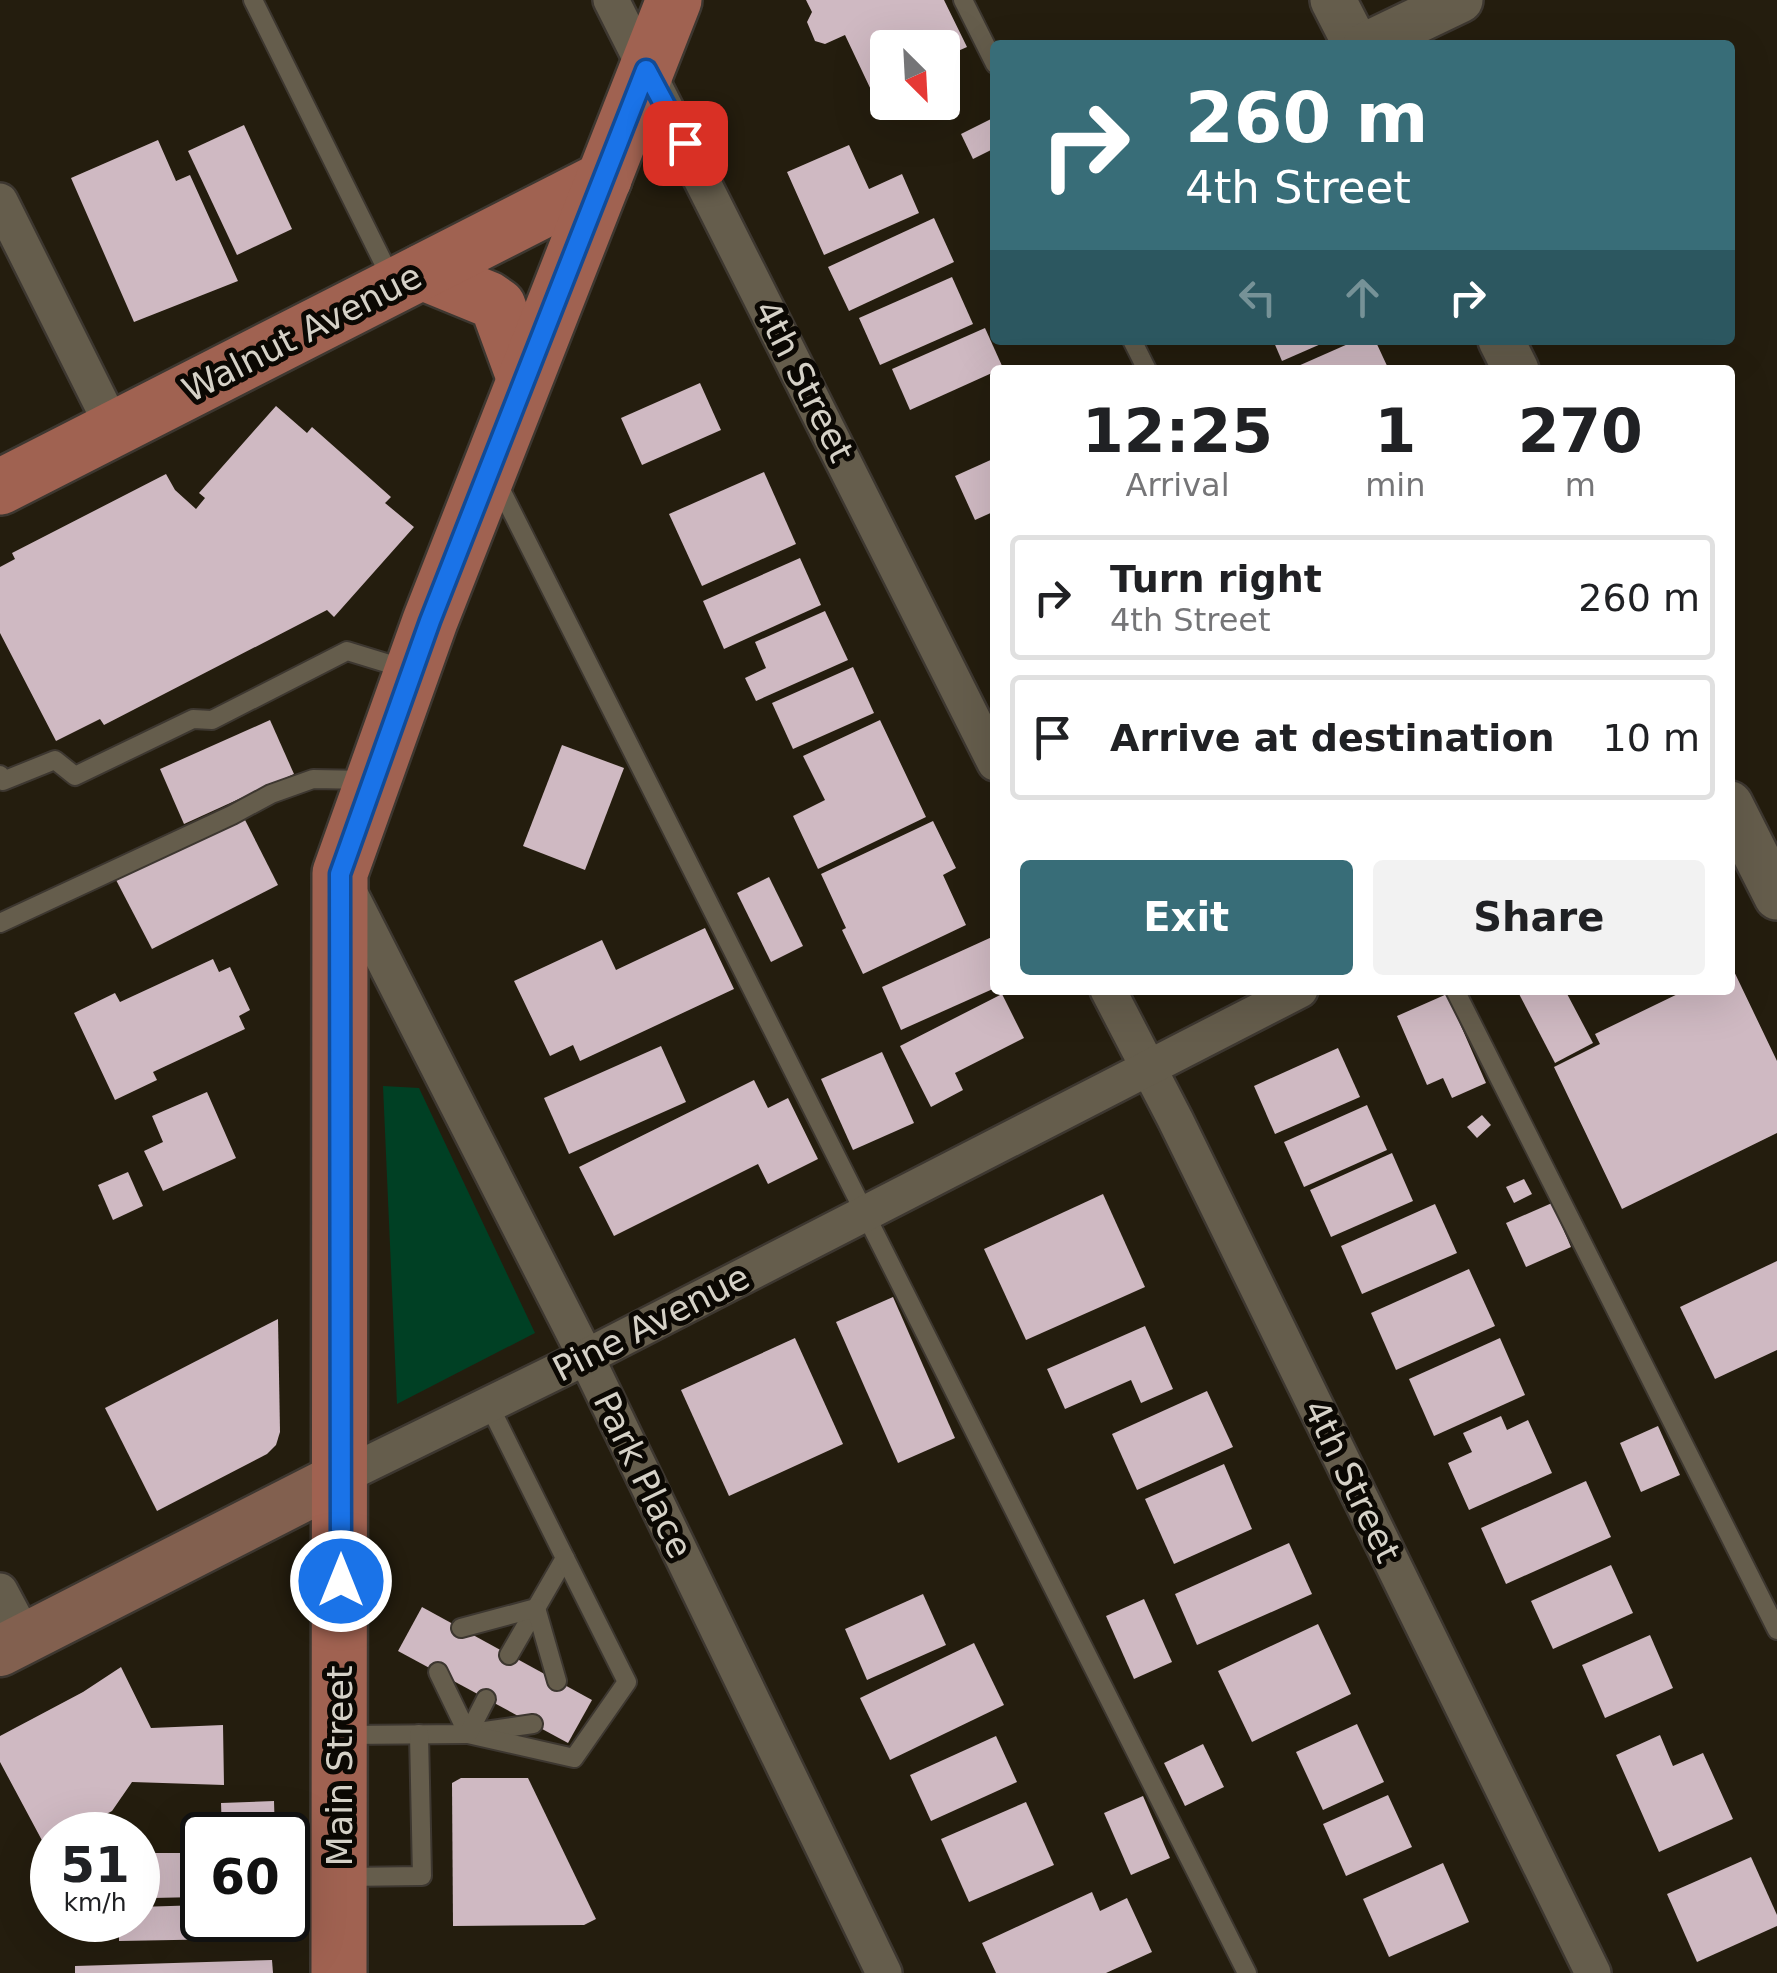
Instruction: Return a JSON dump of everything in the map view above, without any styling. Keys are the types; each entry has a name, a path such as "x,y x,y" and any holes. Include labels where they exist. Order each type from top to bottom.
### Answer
{"main road":[{"name":"Main Street","path":"339,1973 340,874 524,377 674,0"},
{"name":"Walnut Avenue","path":"0,487 604,179"},
{"path":"409,279 488,299 498,306 524,377"},
{"name":"Pine Avenue","path":"12,1644 341,1478"}],"street":[{"name":"4th Street","path":"611,0 990,753"},
{"path":"1333,0 1353,40"},
{"path":"1376,40 1460,0"},
{"path":"0,201 114,429"},
{"path":"1735,814 1777,897"},
{"name":"Park Place","path":"340,874 586,1358 884,1973"},
{"name":"4th Street","path":"1111,995 1593,1973"},
{"name":"Pine Avenue","path":"341,1478 586,1358 1290,995"},
{"path":"0,1592 12,1644"}],"lane":[{"path":"254,0 409,279"},
{"path":"963,0 990,54"},
{"path":"490,467 1248,1973"},
{"path":"0,775 3,780 55,760 75,776 193,720 212,720 347,651 412,671"},
{"path":"0,923 232,816 271,794 314,779 373,780"},
{"path":"1458,995 1777,1630"},
{"path":"468,1734 574,1758 627,1682 489,1404"},
{"path":"509,1655 565,1558"},
{"path":"461,1628 536,1608"},
{"path":"536,1608 557,1681"},
{"path":"438,1672 468,1734"},
{"path":"468,1734 486,1699"},
{"path":"340,1735 468,1734 532,1724"},
{"path":"339,1877 422,1876 419,1734"}],"green space":[{"path":"383,1086 419,1088 535,1333 397,1404"}],"building":[{"path":"806,0 944,0 959,30 870,30 870,88 845,35 825,44 815,41 807,22 812,12"},
{"path":"990,120 990,150 973,159 961,134"},
{"path":"244,125 292,229 237,255 188,151"},
{"path":"158,140 176,181 190,175 238,281 134,322 71,178"},
{"path":"849,145 869,189 902,174 919,213 824,255 787,172"},
{"path":"934,218 954,262 849,311 828,267"},
{"path":"952,277 973,324 880,365 859,318"},
{"path":"985,328 1002,365 990,365 990,374 910,410 892,369"},
{"path":"1275,345 1319,345 1282,361"},
{"path":"1346,345 1377,345 1387,365 1300,365"},
{"path":"700,383 721,430 642,465 621,418"},
{"path":"276,406 307,433 312,427 391,497 385,503 414,527 334,617 327,610 104,725 100,719 56,741 0,633 0,567 15,559 12,553 166,474 175,490 196,509 205,498 199,493"},
{"path":"990,460 990,513 975,520 955,476"},
{"path":"764,472 796,544 702,586 669,514"},
{"path":"800,558 821,605 724,649 703,601"},
{"path":"825,611 848,660 756,701 745,678 766,668 755,642"},
{"path":"853,667 874,713 793,749 772,703"},
{"path":"270,720 294,774 184,824 160,769"},
{"path":"880,720 926,817 818,869 793,816 825,800 803,756"},
{"path":"562,745 624,768 585,870 523,846"},
{"path":"242,814 278,885 152,949 115,878"},
{"path":"933,821 956,868 943,875 966,925 863,974 821,874"},
{"path":"769,877 803,946 771,962 737,893"},
{"path":"705,928 734,989 580,1061 573,1045 550,1056 514,981 602,940 616,970"},
{"path":"990,938 990,990 901,1030 882,987"},
{"path":"213,959 219,972 230,967 250,1010 239,1016 245,1029 153,1072 157,1080 115,1100 74,1013 115,993 120,1002"},
{"path":"1735,973 1777,1061 1777,1133 1622,1209 1554,1067 1600,1044 1595,1034 1676,995 1735,995"},
{"path":"1000,995 1024,1038 955,1073 963,1090 931,1107 900,1046"},
{"path":"1447,995 1486,1083 1452,1098 1443,1078 1427,1085 1397,1016"},
{"path":"1520,995 1568,995 1593,1043 1555,1063"},
{"path":"661,1046 686,1102 569,1154 544,1098"},
{"path":"1338,1048 1360,1097 1275,1134 1254,1086"},
{"path":"882,1052 914,1123 853,1150 821,1079"},
{"path":"754,1080 768,1108 788,1098 818,1159 768,1184 758,1164 614,1236 579,1167"},
{"path":"207,1092 236,1158 163,1191 144,1151 163,1142 152,1116"},
{"path":"1367,1105 1387,1150 1304,1187 1284,1142"},
{"path":"1482,1115 1491,1125 1477,1138 1467,1127"},
{"path":"1392,1153 1413,1201 1331,1237 1310,1190"},
{"path":"128,1172 143,1206 113,1220 98,1185"},
{"path":"1524,1179 1532,1194 1514,1203 1506,1187"},
{"path":"1103,1194 1145,1287 1026,1340 984,1249"},
{"path":"1552,1203 1571,1247 1526,1267 1506,1223"},
{"path":"1435,1204 1457,1253 1362,1294 1341,1246"},
{"path":"1777,1261 1777,1350 1715,1379 1680,1307"},
{"path":"1469,1269 1495,1326 1396,1370 1371,1313"},
{"path":"893,1297 955,1438 898,1463 836,1322"},
{"path":"278,1319 280,1432 276,1445 267,1454 157,1511 105,1408"},
{"path":"1145,1326 1173,1389 1141,1403 1131,1380 1065,1409 1047,1369"},
{"path":"795,1338 843,1444 729,1496 681,1390"},
{"path":"1500,1338 1525,1395 1434,1436 1409,1379"},
{"path":"1207,1391 1233,1447 1137,1490 1112,1434"},
{"path":"1501,1416 1507,1430 1528,1420 1552,1473 1469,1510 1448,1463 1472,1452 1463,1433"},
{"path":"1658,1426 1680,1475 1641,1492 1620,1443"},
{"path":"1224,1464 1252,1529 1174,1564 1145,1499"},
{"path":"1586,1481 1611,1537 1506,1584 1481,1528"},
{"path":"1289,1543 1312,1594 1197,1645 1175,1594"},
{"path":"1611,1565 1633,1613 1553,1649 1531,1601"},
{"path":"923,1594 946,1645 867,1680 845,1629"},
{"path":"1144,1599 1172,1662 1134,1679 1106,1616"},
{"path":"422,1607 592,1700 568,1743 398,1651"},
{"path":"1318,1624 1351,1694 1252,1742 1218,1671"},
{"path":"1650,1635 1673,1688 1605,1718 1582,1665"},
{"path":"974,1643 1004,1705 890,1760 860,1698"},
{"path":"121,1667 151,1728 223,1725 224,1785 132,1782 110,1812 30,1812 30,1818 0,1762 0,1736"},
{"path":"1357,1724 1384,1782 1323,1810 1296,1752"},
{"path":"1660,1735 1673,1766 1703,1753 1733,1819 1659,1852 1616,1755"},
{"path":"996,1736 1017,1782 931,1821 910,1775"},
{"path":"1203,1744 1224,1787 1185,1806 1164,1763"},
{"path":"461,1778 528,1778 596,1919 584,1925 453,1926 452,1783"},
{"path":"1388,1795 1412,1847 1346,1876 1323,1824"},
{"path":"1143,1796 1170,1858 1131,1875 1104,1813"},
{"path":"274,1801 274,1812 221,1812 221,1803"},
{"path":"1026,1802 1054,1865 969,1902 941,1839"},
{"path":"160,1853 180,1853 180,1897 160,1898"},
{"path":"1751,1857 1777,1915 1777,1926 1697,1962 1667,1894"},
{"path":"1443,1863 1469,1922 1389,1957 1363,1899"},
{"path":"1092,1892 1100,1911 1127,1898 1152,1952 1106,1973 996,1973 982,1943"},
{"path":"160,1906 180,1906 180,1940 160,1940"},
{"path":"272,1960 273,1973 75,1973 75,1966"}],"route":[{"path":"341,1581 340,874 430,621 646,70 685,143"}]}
